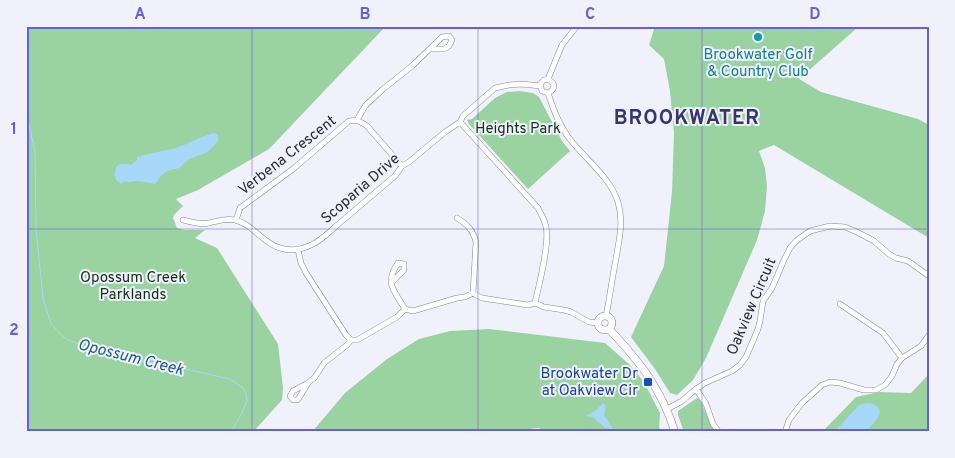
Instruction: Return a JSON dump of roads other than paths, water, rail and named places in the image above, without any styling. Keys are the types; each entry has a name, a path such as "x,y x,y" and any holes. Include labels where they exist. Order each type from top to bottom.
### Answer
{"street":[{"path":"548,79 562,45 578,26"},
{"path":"357,120 365,106 430,49"},
{"path":"548,79 542,81 540,86 542,91 548,93"},
{"path":"548,79 552,81 554,87 548,93"},
{"name":"Scoparia Drive","path":"298,250 314,244 322,238 395,176 401,167 460,122 463,116 495,88 508,84 540,86"},
{"path":"548,93 554,110 568,137 606,180 618,200 622,222 621,232 606,316"},
{"name":"Verbena Crescent","path":"236,220 240,208 293,169 353,120 361,121 367,126 401,167"},
{"path":"460,122 538,208 543,218 547,228 547,241 535,303"},
{"path":"401,167 406,172"},
{"path":"457,218 467,224 474,234 476,242 473,293"},
{"path":"183,220 202,224 227,219 236,220 246,224 277,248 298,250 306,273 351,340 357,340 397,317 405,308"},
{"name":"Oakview Circuit","path":"667,409 682,401 704,383 732,371 740,365 746,357 758,329 764,301 790,248 810,231 834,226 851,230 874,242 896,258 908,261 929,276"},
{"path":"391,283 405,308 413,311 466,297 473,293"},
{"path":"473,293 482,298 528,305 535,303 571,312 589,322 598,323"},
{"path":"840,304 884,333 902,358"},
{"path":"598,323 601,317 606,316"},
{"path":"606,316 612,321 610,329"},
{"path":"598,323 603,330 610,329"},
{"path":"610,329 650,376 667,409 675,432"},
{"path":"784,432 789,420 802,403 822,385 830,382 864,390 876,390 885,385 902,358 921,346 929,335"},
{"path":"308,383 315,377 324,363 351,340"},
{"path":"696,389 706,404 713,424 719,432"}],"water":[{"path":"214,133 218,135 218,141 208,152 189,159 179,168 167,171 155,184 124,181 121,184 116,180 114,175 116,167 119,165 131,165 137,160 137,157 177,147"},
{"path":"603,403 606,405 604,415 613,429 605,428 593,417 585,416 595,411"},
{"path":"870,403 879,409 880,413 866,432 834,432 858,406"}],"waterway":[{"name":"Opossum Creek","path":"26,100 28,120 35,151 36,229 43,298 51,324 66,339 94,350 230,379 242,387 247,401 231,432"}],"place":[{"name":"Brookwater Golf & Country Club","path":"758,37"},
{"name":"Brookwater Dr at Oakview Cir","path":"648,382"}],"district":[{"name":"BROOKWATER","path":"687,117"}],"park label":[{"name":"Heights Park","path":"518,128"},
{"name":"Opossum Creek Parklands","path":"133,286"}]}
